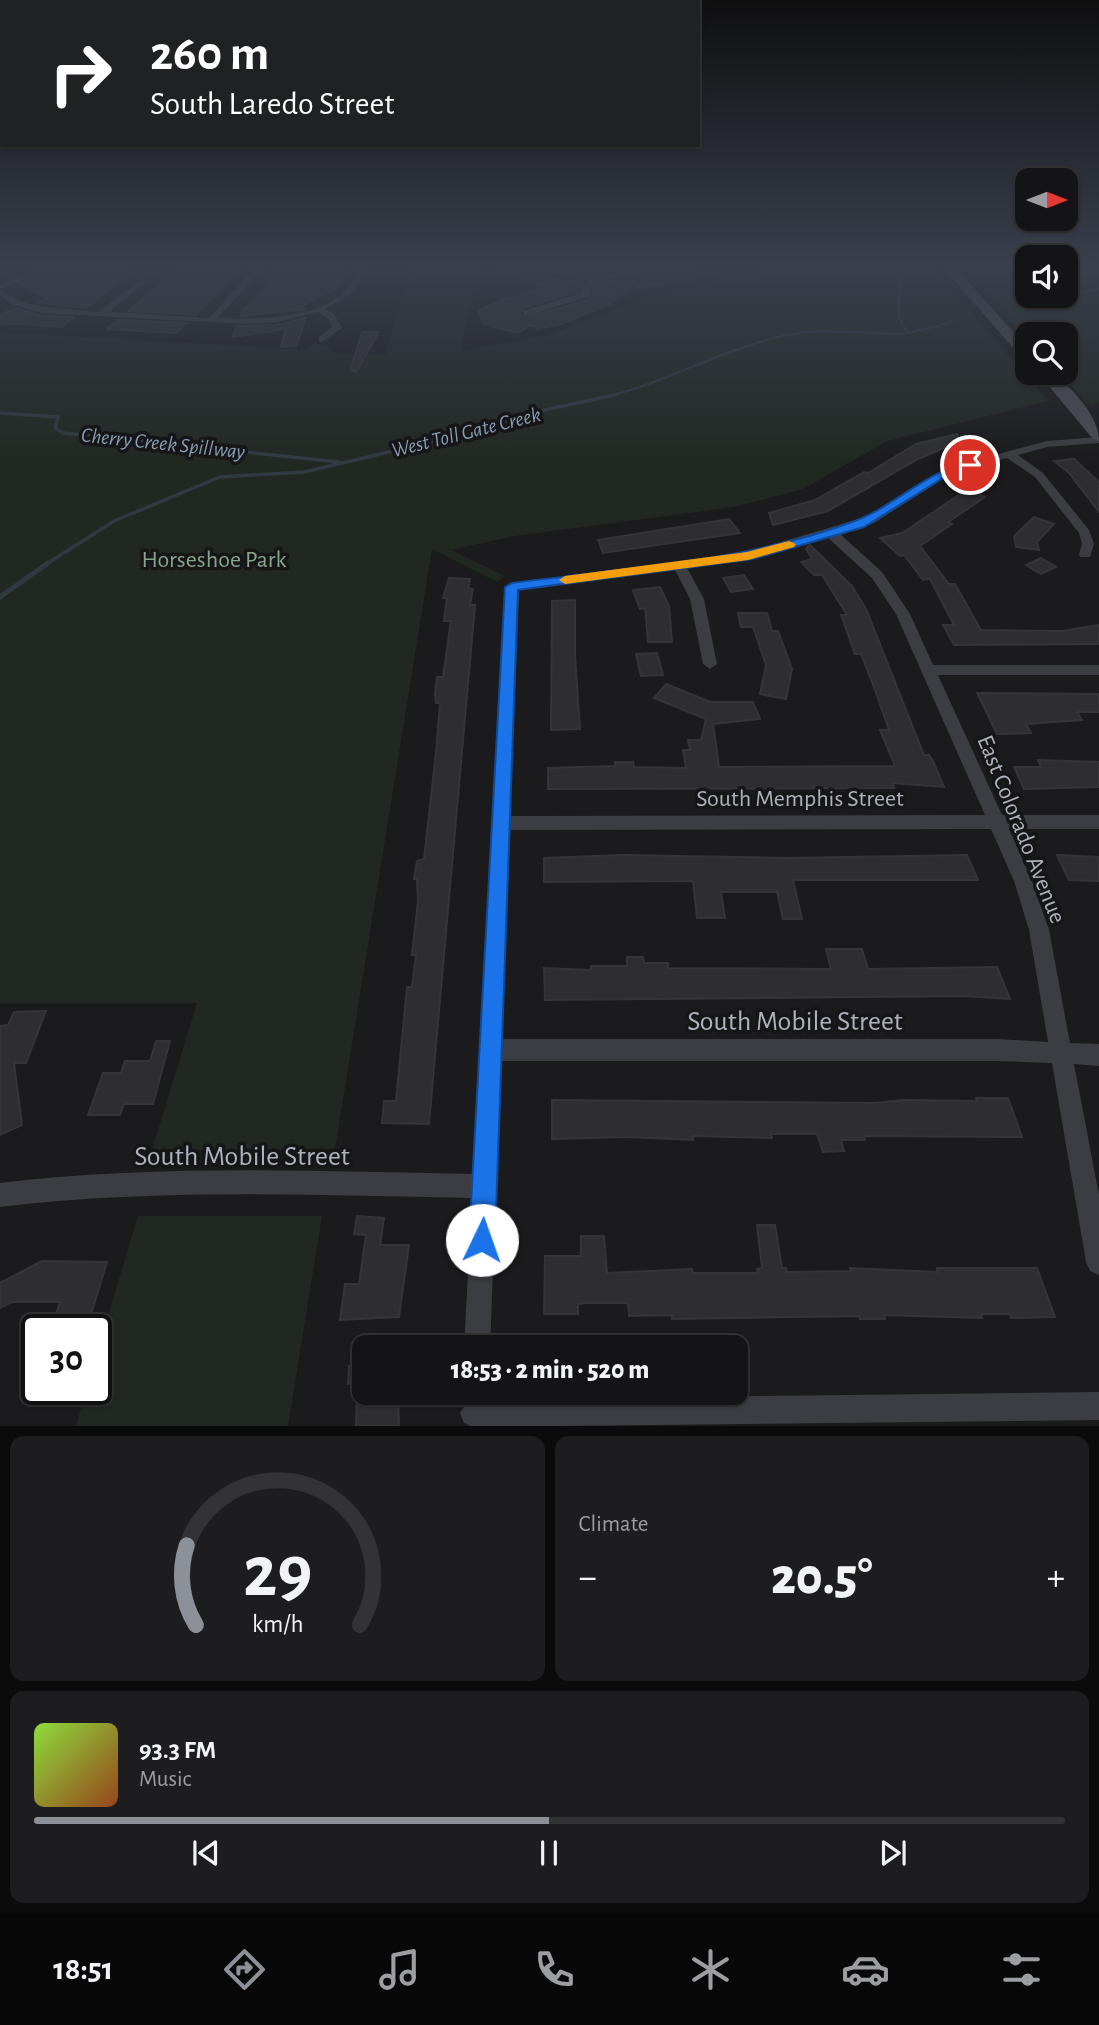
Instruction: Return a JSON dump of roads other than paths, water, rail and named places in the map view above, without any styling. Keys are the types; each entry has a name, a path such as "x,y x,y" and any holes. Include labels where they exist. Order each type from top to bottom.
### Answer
{"street":[{"path":"322,339 333,332"},
{"path":"1051,385 1060,399 1076,410 1099,438"},
{"path":"478,1335 512,587 748,556 870,520 944,473 1063,441 1099,438"},
{"path":"1009,454 1039,475 1085,533 1088,544 1085,554"},
{"name":"East Colorado Avenue","path":"831,533 864,561 889,589 997,823 1040,930 1099,1262"},
{"path":"680,565 697,600 710,664"},
{"path":"928,670 1099,670"},
{"name":"South Memphis Street","path":"501,823 1099,822"},
{"name":"South Mobile Street","path":"491,1051 998,1049 1099,1055"},
{"name":"South Mobile Street","path":"0,1195 45,1188 151,1183 484,1186"},
{"path":"748,1403 1099,1406"}],"waterway":[{"name":"West Toll Gate Creek","path":"609,396 764,341 820,332"},
{"name":"West Toll Gate Creek","path":"837,332 909,332"},
{"name":"West Toll Gate Creek","path":"909,332 913,332"},
{"name":"West Toll Gate Creek","path":"47,564 114,521 220,477 304,472 410,447 535,412 615,395"},
{"name":"Cherry Creek Spillway","path":"0,413 58,417 55,428 63,433 339,462"},
{"name":"West Toll Gate Creek","path":"0,597 47,564"}],"park label":[{"name":"Horseshoe Park","path":"214,559"}]}
